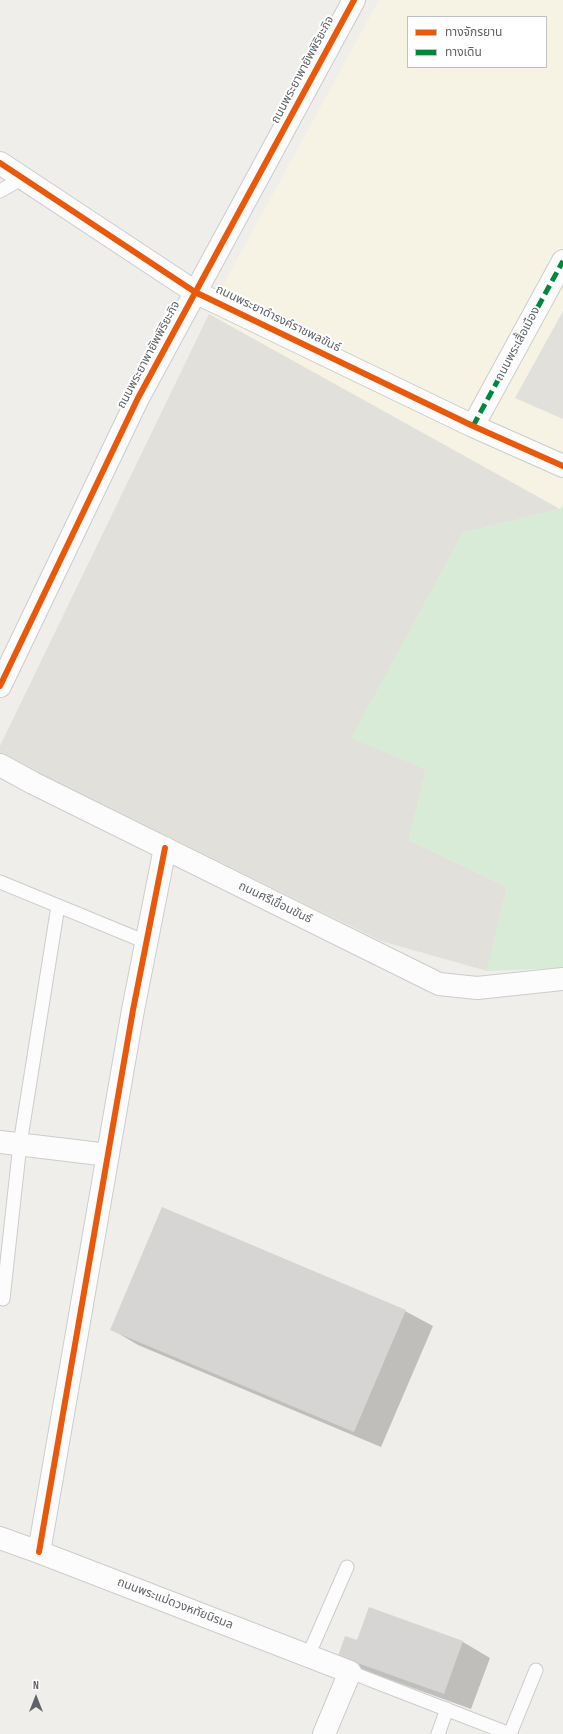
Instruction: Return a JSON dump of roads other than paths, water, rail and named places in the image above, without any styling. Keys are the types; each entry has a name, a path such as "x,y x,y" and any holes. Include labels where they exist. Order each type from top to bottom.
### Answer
{"street":[{"name":"ถนนพระยาพายัพพิริยะกิจ","path":"0,686 138,398 354,0"},
{"name":"ถนนพระยาดำรงค์ราชพลขันธ์","path":"0,162 196,292 473,426 563,466"},
{"name":"ถนนพระเสื้อเมือง","path":"473,426 563,261"},
{"name":"ถนนศรีเขื่อนขันธ์","path":"0,765 33,783 439,984 477,988 563,979"},
{"path":"40,1552 108,1155 146,942 165,848"},
{"path":"10,1143 108,1155"},
{"name":"ถนนพระแม่ดวงหทัยนิรมล","path":"0,1538 40,1552 350,1672"},
{"path":"324,1734 350,1672"}],"lane":[{"path":"0,191 23,178"},
{"path":"0,882 146,942"},
{"path":"3,1299 10,1143 58,906"},
{"path":"308,1656 347,1568"},
{"path":"350,1672 510,1734 536,1670"},
{"path":"438,1734 447,1709"}]}
